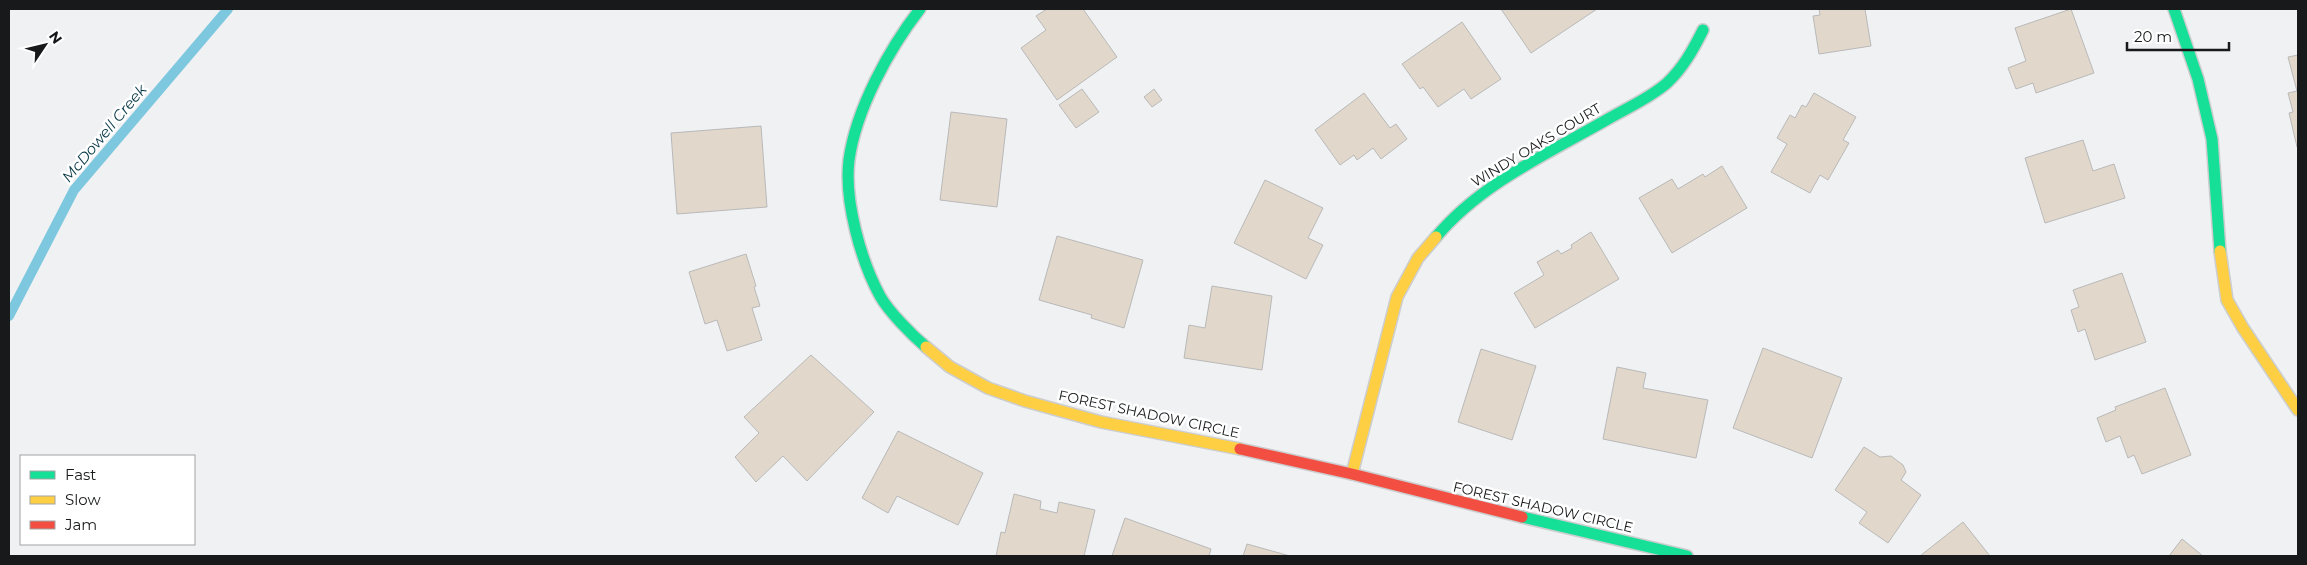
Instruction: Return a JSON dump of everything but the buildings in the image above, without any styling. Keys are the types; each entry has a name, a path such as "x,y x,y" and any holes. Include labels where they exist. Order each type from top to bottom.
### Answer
{"street":[{"name":"FOREST SHADOW CIRCLE","path":"920,9 905,28 881,67 860,115 849,160 850,198 864,262 881,298 917,339 950,367 988,388 1025,401 1101,422 1186,437 1352,474 1414,491 1687,556"},
{"path":"2174,9 2198,79 2212,138 2217,232 2228,300 2243,328 2298,410"},
{"name":"WINDY OAKS COURT","path":"1352,474 1384,342 1397,297 1418,258 1449,221 1478,196 1659,90 1677,75 1692,53 1703,30"}],"waterway":[{"name":"McDowell Creek","path":"9,316 74,190 228,9"}],"traffic: fast":[{"path":"920,9 897,42 866,100 853,141 848,176 849,194 856,230 866,266 873,282 889,309 926,347"},
{"path":"2174,9 2198,79 2212,139 2220,251"},
{"path":"1436,237 1474,201 1517,170 1638,102 1667,83 1683,65 1703,30"},
{"path":"1522,517 1687,556"}],"traffic: slow":[{"path":"1352,474 1397,297 1418,258 1436,237"},
{"path":"2220,251 2227,300 2243,328 2298,410"},
{"path":"926,347 950,367 988,388 1025,401 1101,422 1240,449"}],"traffic: jam":[{"path":"1240,449 1352,474 1522,517"}]}
